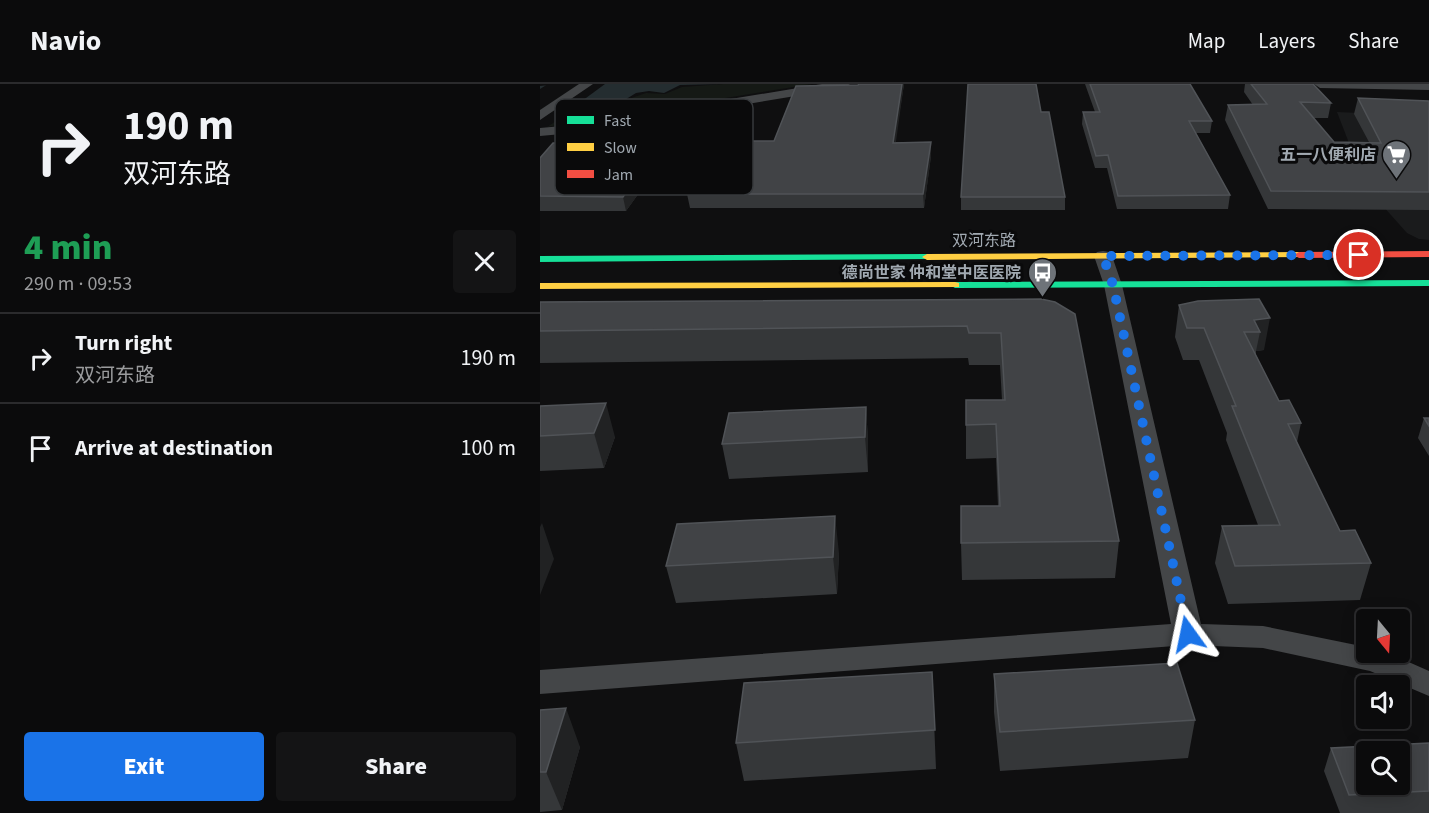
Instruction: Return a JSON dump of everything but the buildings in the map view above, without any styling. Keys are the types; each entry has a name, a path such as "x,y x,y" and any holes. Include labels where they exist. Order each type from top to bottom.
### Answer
{"street":[{"path":"540,104 568,84"},
{"path":"565,99 587,84"},
{"path":"753,99 844,84"},
{"path":"1320,84 1429,86"},
{"path":"540,116 555,106"},
{"path":"540,132 555,131"},
{"name":"双河东路","path":"540,259 1429,254"},
{"path":"1103,256 1113,285 1188,634"},
{"path":"540,286 1429,283"},
{"path":"540,682 1188,634 1263,637 1376,662 1429,684"}],"shaded area":[{"path":"721,84 680,85 664,93 649,91 636,93 626,99 555,99 555,110 540,112 540,86"},
{"path":"723,84 812,84 720,99 629,99 646,93 665,94 682,87"},
{"path":"1337,112 1429,116 1429,240 1419,239 1407,233 1366,187"}],"pier":[{"path":"548,84 605,84 585,99 555,99 555,113 540,115 540,89"}],"traffic: fast":[{"path":"540,259 927,257"},
{"path":"955,285 1429,283"}],"traffic: slow":[{"path":"927,257 1299,255"},
{"path":"540,286 955,285"}],"traffic: jam":[{"path":"1299,255 1429,254"}],"place":[{"name":"五一八便利店","path":"1397,180"},
{"name":"德尚世家 仲和堂中医医院","path":"1042,298"}],"route":[{"path":"1188,634 1113,285 1103,256 1359,255"}]}
